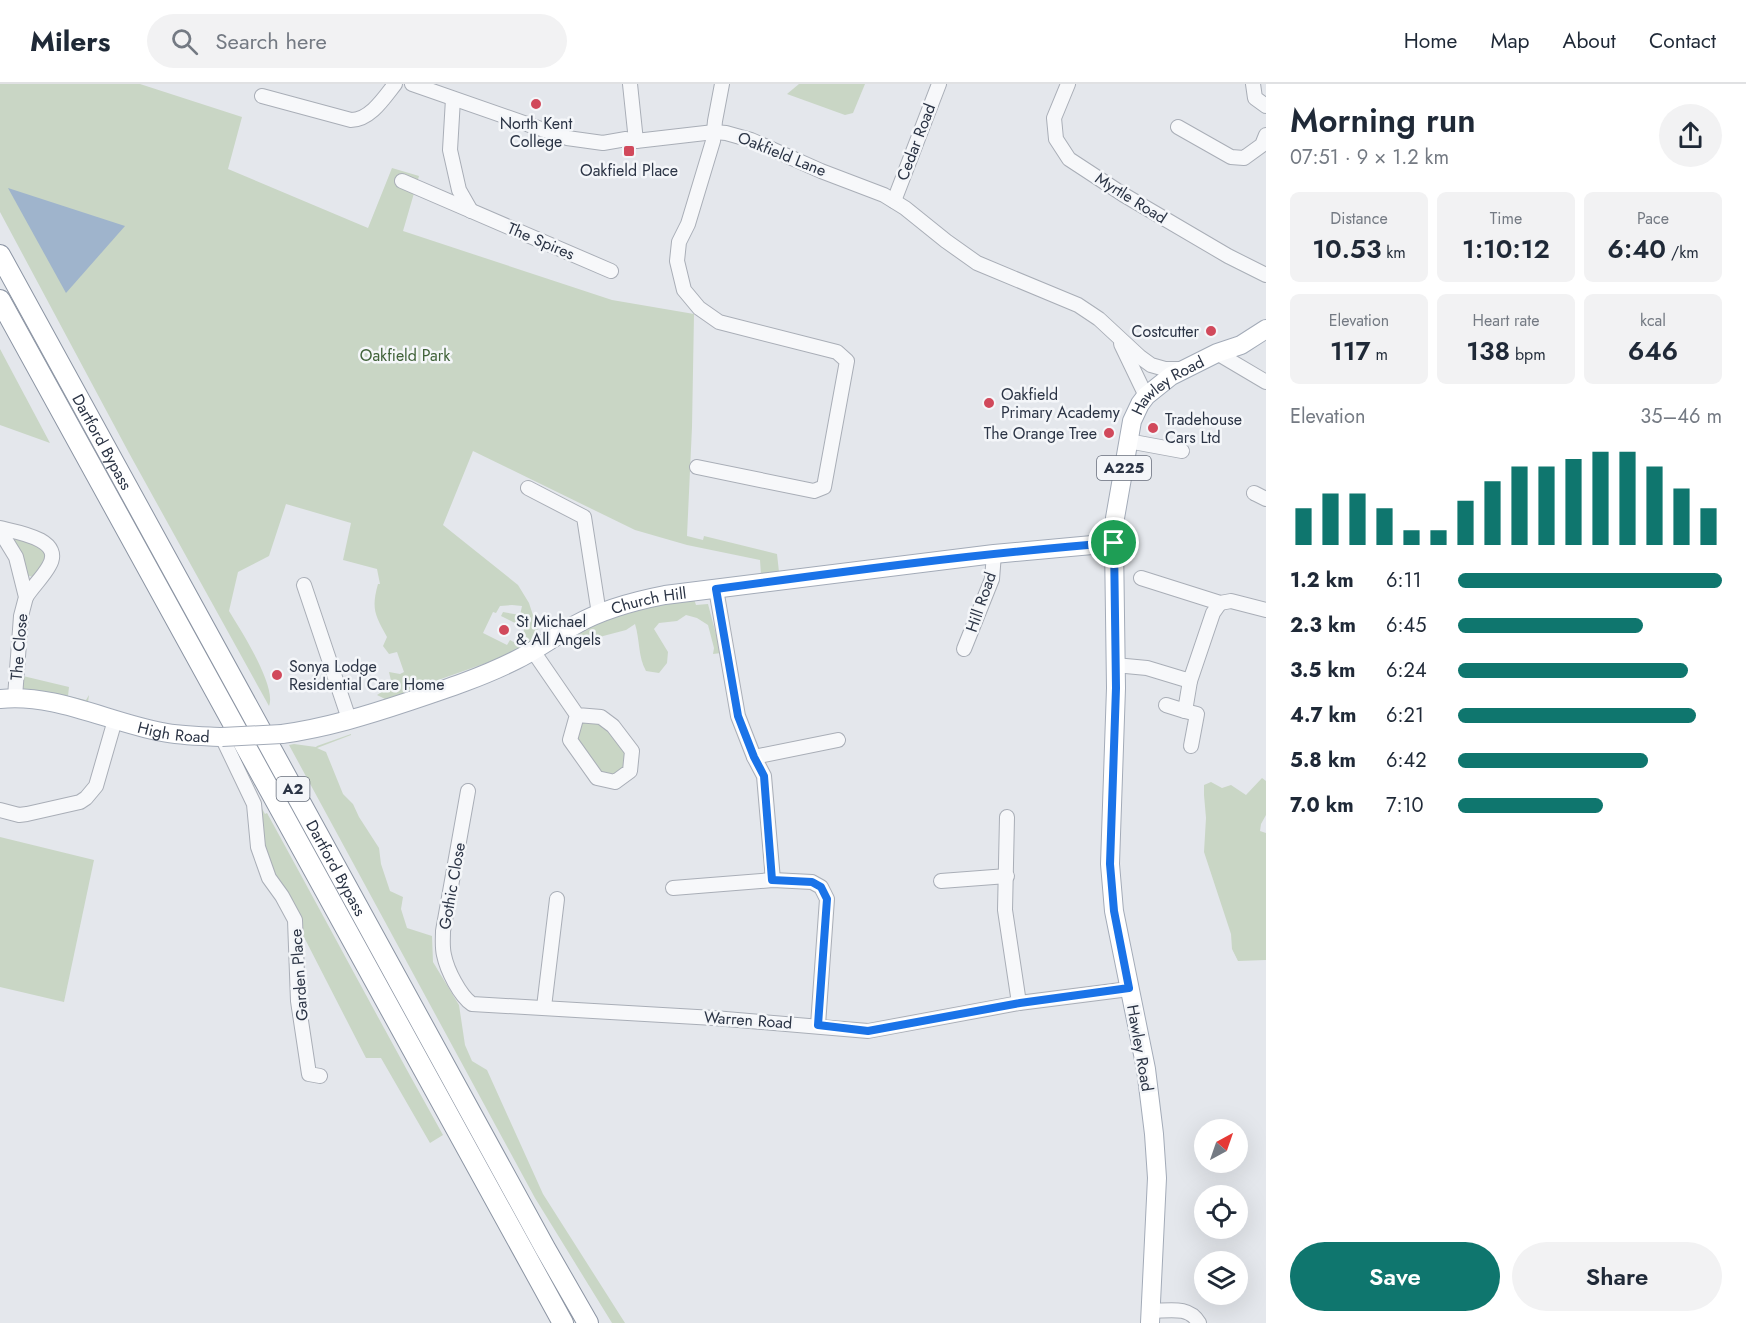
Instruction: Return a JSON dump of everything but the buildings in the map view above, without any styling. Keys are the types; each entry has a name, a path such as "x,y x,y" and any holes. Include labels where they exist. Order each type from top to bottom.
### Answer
{"highway":[{"name":"Dartford Bypass","path":"0,255 588,1323"},
{"name":"Dartford Bypass","path":"0,300 563,1323"}],"main road":[{"name":"Hawley Road","path":"1150,1317 1157,1178 1154,1134 1146,1069 1114,911 1110,864 1116,688 1114,665 1115,518 1132,421 1140,404 1151,391 1185,369 1217,353 1241,345 1266,329"},
{"name":"Church Hill","path":"350,719 450,687 516,661 575,625 598,614 639,600 831,573 1114,543"},
{"name":"High Road","path":"8,698 54,703 161,732 191,736 282,734 350,719"}],"street":[{"path":"262,96 351,120 360,120 375,108 396,84"},
{"name":"Oakfield Lane","path":"412,84 567,138 603,143 626,139 636,141 726,132 751,140 821,171 877,192 894,201 977,263 1078,305 1100,319 1140,357 1157,368 1185,369"},
{"path":"630,84 636,141"},
{"path":"697,467 814,491 824,487 847,361 837,352 719,322 699,309 684,290 677,261 679,242 688,224 714,138 722,84"},
{"name":"Cedar Road","path":"894,201 938,84"},
{"name":"Myrtle Road","path":"1068,84 1054,118 1056,139 1069,159 1124,195 1228,256 1266,275"},
{"path":"1252,84 1255,98 1266,106"},
{"path":"453,99 450,150 459,190 471,211"},
{"path":"1178,127 1231,157 1244,158 1262,145 1266,135"},
{"name":"The Spires","path":"402,181 611,271"},
{"name":"Oakfield Lane","path":"1117,336 1151,391"},
{"path":"1217,353 1266,382"},
{"path":"1128,441 1182,451"},
{"path":"528,488 584,517 598,614"},
{"name":"The Close","path":"0,530 16,557 26,597"},
{"name":"The Close","path":"0,530 38,539 45,543 51,551 52,560 26,597 8,698"},
{"name":"Hill Road","path":"964,649 992,579 994,554"},
{"path":"1141,578 1220,603 1231,601 1266,610"},
{"path":"304,585 350,719"},
{"path":"716,589 738,716 764,776 772,880"},
{"path":"1185,711 1190,681 1213,613 1220,603"},
{"path":"533,651 577,715"},
{"path":"1114,665 1147,668 1190,681"},
{"path":"1166,705 1197,714 1191,746"},
{"path":"577,715 601,717 613,726 632,751 630,771 615,782 597,778 570,740 577,715"},
{"path":"0,810 19,815 27,814 80,802 86,798 96,786 115,720"},
{"name":"Garden Place","path":"222,737 254,804 258,847 269,878 295,920 298,1001 309,1074 320,1076"},
{"path":"754,757 838,740"},
{"name":"Gothic Close","path":"468,791 443,932 443,945 446,963 461,992 468,1002 478,1005"},
{"path":"1007,817 1005,910 1020,1003"},
{"path":"941,880 1007,876"},
{"path":"673,888 772,880 812,882 821,887 827,899 818,1025"},
{"path":"544,1007 557,899"},
{"name":"Warren Road","path":"478,1005 544,1007 818,1025 868,1031 1020,1003 1129,988"},
{"path":"1150,1317 1187,1311 1194,1315 1199,1323"}],"green space":[{"name":"Oakfield Park","path":"0,84 140,84 242,117 228,169 368,228 392,168 419,176 403,231 612,300 694,314 687,536 703,540 704,536 777,554 779,572 761,575 760,560 687,545 635,530 473,451 443,525 518,585 529,603 540,637 514,653 409,689 405,694 387,700 377,695 392,685 389,672 400,674 404,672 397,652 389,654 383,646 387,637 375,612 376,593 378,584 380,584 377,569 343,560 351,523 286,504 269,556 238,572 229,611 263,672 268,685 269,706 129,453 0,212","holes":["500,606 522,606 520,615 503,612 501,616 525,628 517,644 510,640 507,645 483,633 493,612 496,613"]},
{"path":"799,84 865,84 853,113 845,115 787,94"},
{"path":"0,349 50,443 0,425"},
{"path":"14,537 39,542 50,558 33,577 26,575 12,540"},
{"path":"694,599 696,605 708,604 721,653 713,654 714,648 708,625 697,618 686,615 677,621 659,623 654,629 668,652 667,663 659,673 646,671 635,624 626,630 572,644 563,644 546,653 555,645 600,622 648,607"},
{"path":"23,676 69,687 68,696 86,700 89,695 88,702 28,692 23,688"},
{"path":"589,719 605,723 629,754 628,767 613,777 597,773 573,739 577,726"},
{"path":"351,734 317,748 326,752 343,794 353,804 379,848 381,864 390,891 403,897 401,909 407,928 432,936 433,962 459,1005 465,1045 472,1061 487,1070 543,1194 625,1323 612,1323 535,1198 289,745 316,747"},
{"path":"1262,778 1266,781 1266,815 1260,831 1266,833 1266,960 1238,961 1232,949 1231,934 1204,852 1206,818 1204,785 1211,782 1222,788 1231,785 1246,795"},
{"path":"258,801 265,814 267,813 443,1135 430,1143 381,1058 366,1058 265,861"},
{"path":"0,837 94,860 64,1002 0,987"}],"water":[{"path":"8,188 125,226 66,293"}],"place":[{"name":"North Kent College","path":"536,104"},
{"name":"Oakfield Place","path":"629,151"},
{"name":"Costcutter","path":"1211,331"},
{"name":"Oakfield Primary Academy","path":"989,403"},
{"name":"Tradehouse Cars Ltd","path":"1153,428"},
{"name":"The Orange Tree","path":"1109,433"},
{"name":"St Michael & All Angels","path":"504,630"},
{"name":"Sonya Lodge Residential Care Home","path":"277,675"}],"route":[{"path":"1114,543 1116,688 1110,864 1114,911 1129,988 1020,1003 868,1031 818,1025 827,899 821,887 812,882 772,880 764,776 738,716 716,589 994,554 1114,543"}]}
